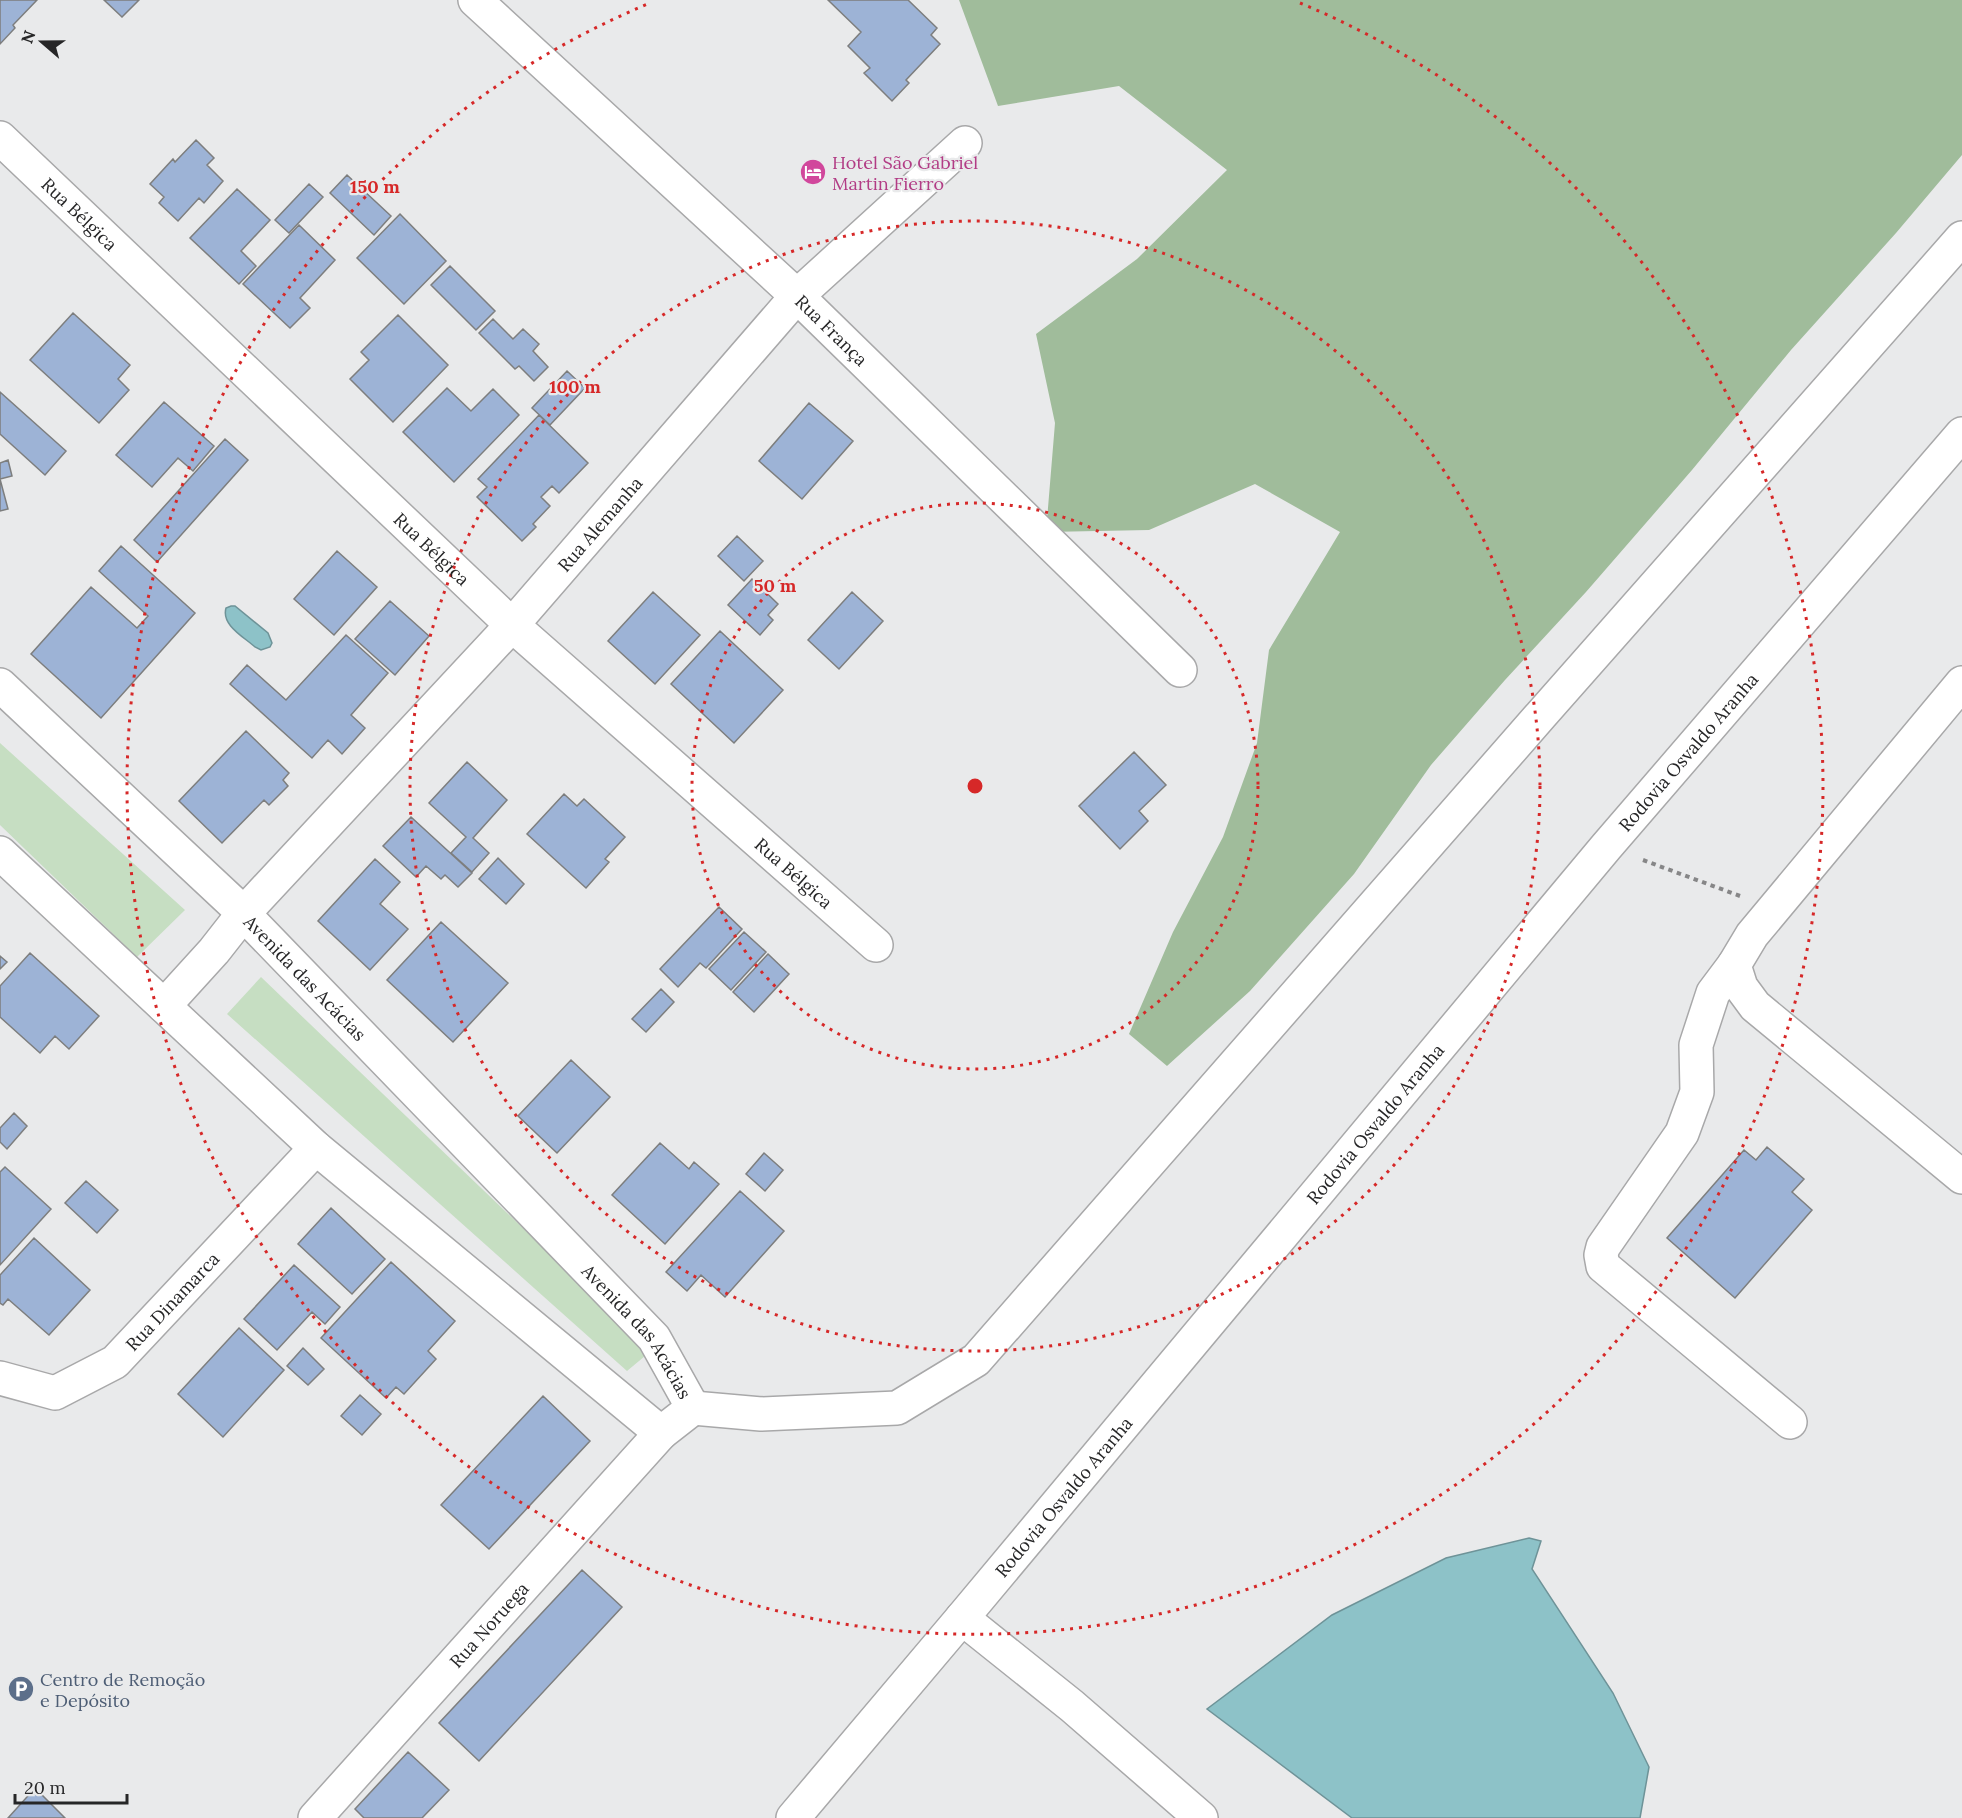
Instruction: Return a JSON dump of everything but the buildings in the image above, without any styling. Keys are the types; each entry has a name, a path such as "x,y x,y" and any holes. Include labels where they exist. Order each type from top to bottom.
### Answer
{"main road":[{"name":"Rua França","path":"475,0 797,296 1180,670"},
{"name":"Rua Bélgica","path":"0,138 512,625 876,945"},
{"name":"Rua Alemanha","path":"164,1006 214,951 243,914 512,625 797,296 965,143"},
{"path":"693,1408 761,1414 897,1408 976,1360 1540,715 1962,238"},
{"name":"Rodovia Osvaldo Aranha","path":"793,1818 1606,847 1962,434"},
{"path":"1790,1422 1603,1266 1600,1255 1603,1247 1682,1133 1697,1092 1696,1045 1713,993 1734,965 1752,935 1962,683"},
{"name":"Avenida das Acácias","path":"0,685 243,914 654,1338 693,1408 661,1433"},
{"path":"0,853 316,1148 661,1433"},
{"path":"1734,965 1741,987 1755,1006 1962,1177"},
{"name":"Rua Dinamarca","path":"0,1378 55,1394 116,1362 316,1148"},
{"name":"Rua Noruega","path":"315,1818 661,1433"},
{"path":"962,1618 1072,1706 1202,1818"}],"path":[{"path":"1606,847 1677,871 1744,898 1752,935"}],"green space":[{"path":"959,0 1962,0 1962,155 1896,233 1791,350 1692,470 1586,592 1431,765 1354,874 1250,991 1167,1066 1129,1034 1173,932 1223,837 1257,743 1269,650 1340,532 1255,484 1149,530 1046,532 1055,423 1036,334 1137,259 1227,170 1119,86 998,106"},
{"path":"0,743 185,910 137,957 0,825"},
{"path":"261,977 651,1351 627,1371 227,1014"}],"water":[{"path":"235,606 268,633 272,643 270,647 261,650 234,630 225,614 226,608"},
{"path":"1529,1538 1541,1541 1532,1569 1613,1693 1649,1767 1640,1818 1352,1818 1207,1709 1332,1615 1446,1558"}],"place":[{"name":"Hotel São Gabriel Martin Fierro","path":"813,172"},
{"name":"Centro de Remoção e Depósito","path":"21,1689"}]}
